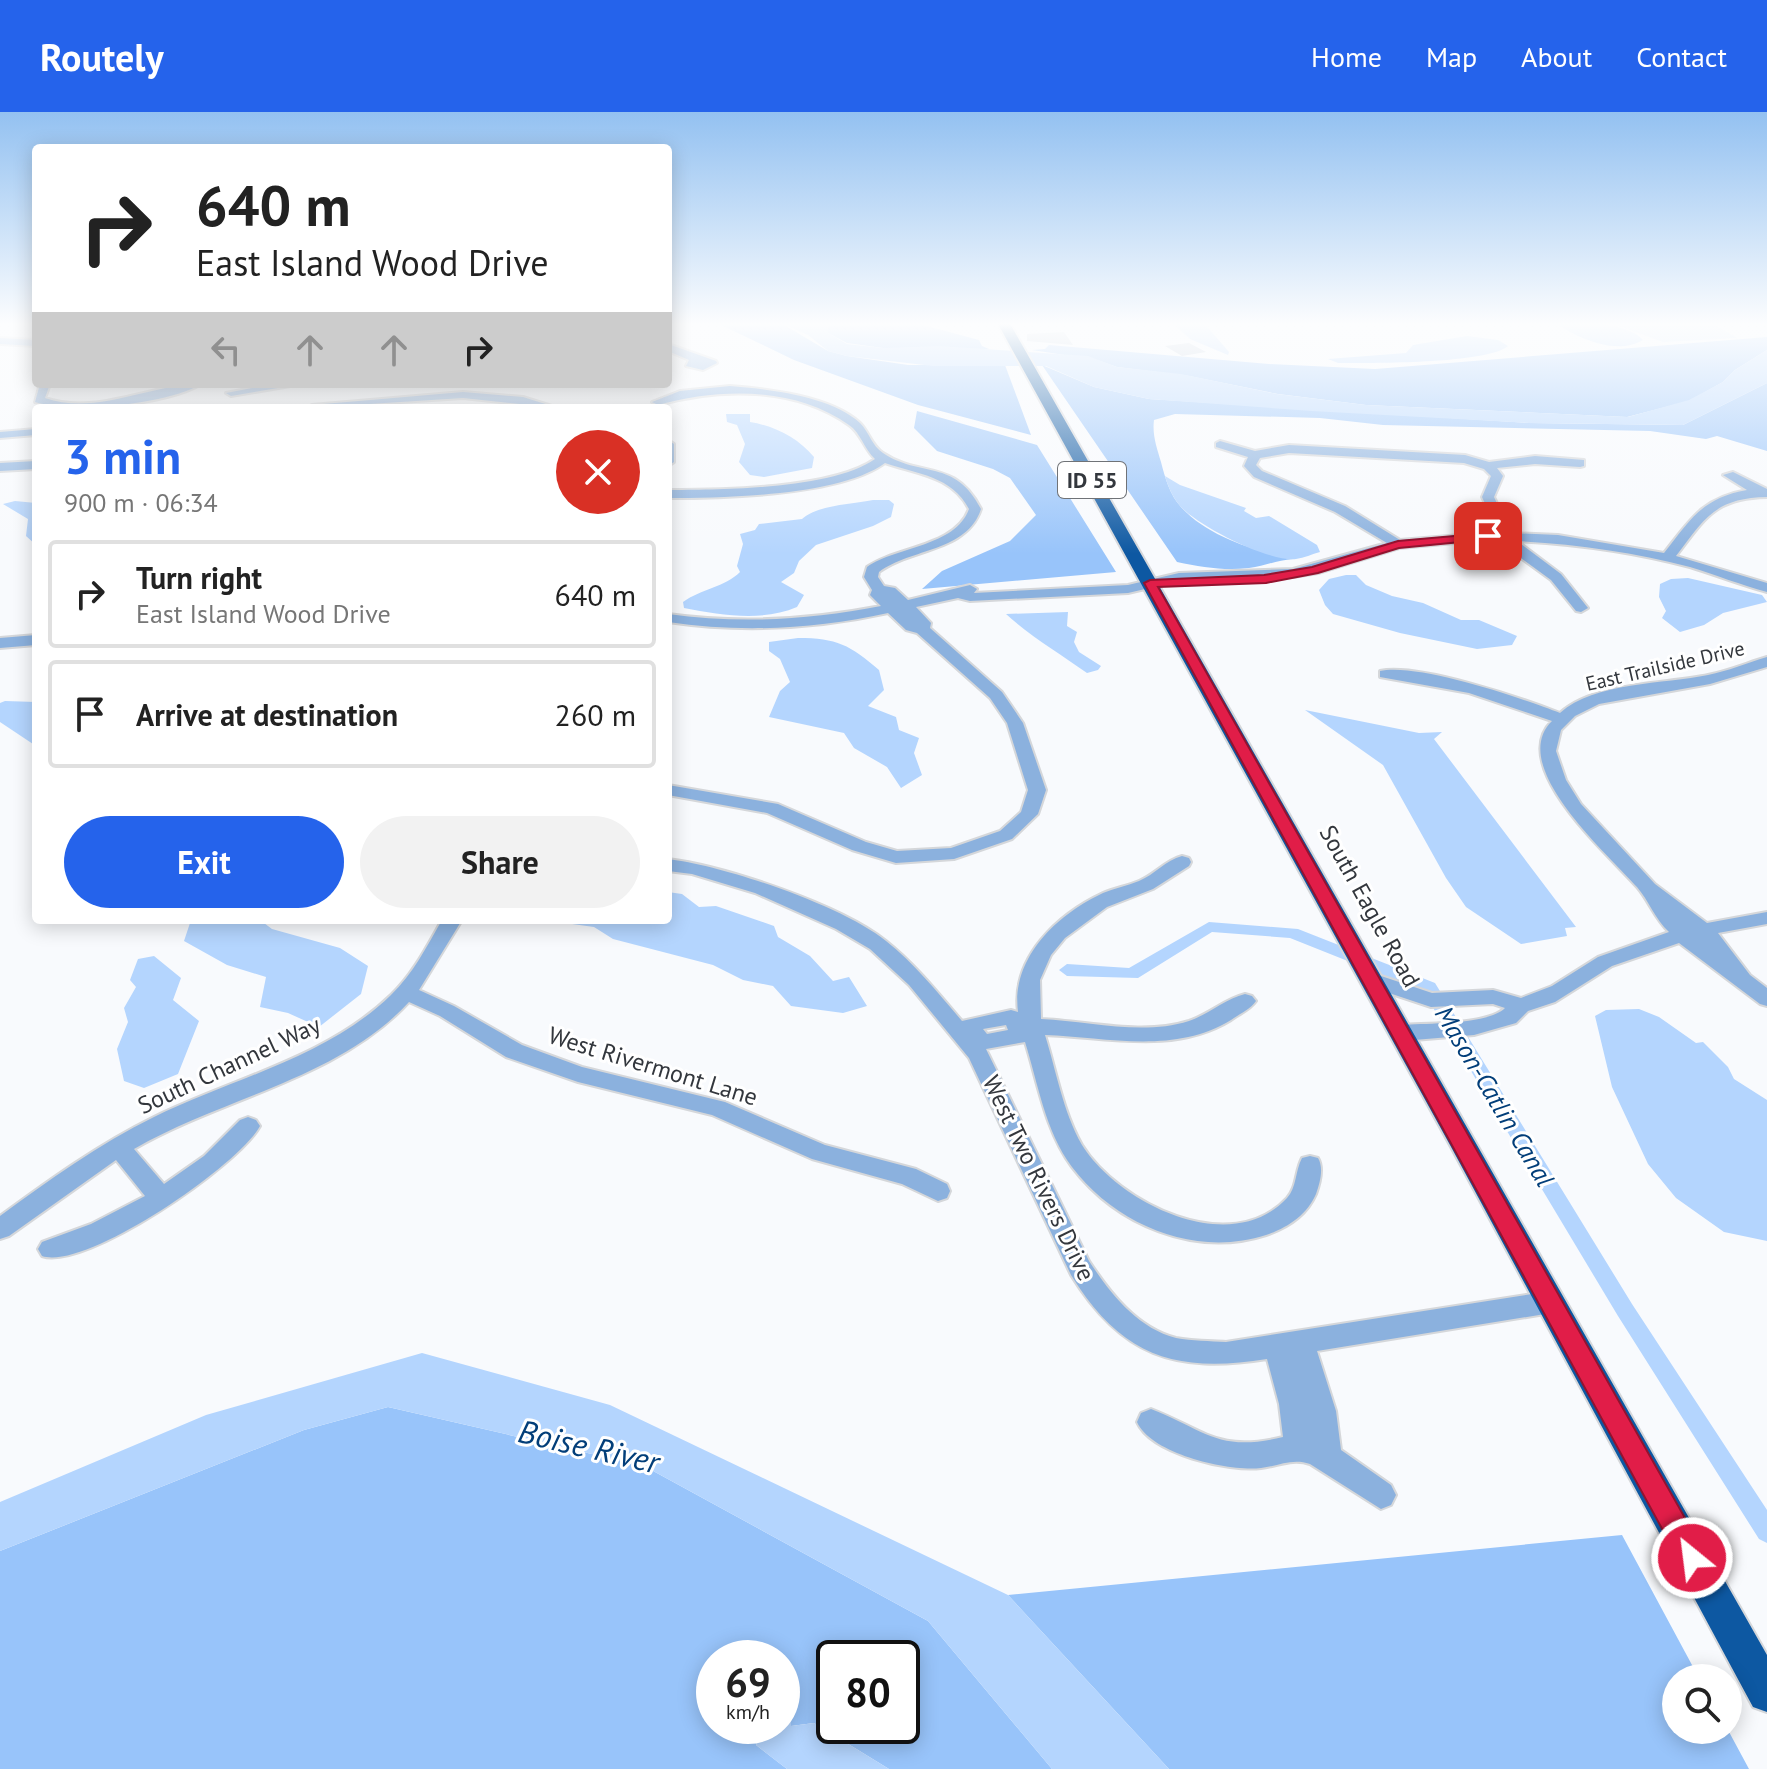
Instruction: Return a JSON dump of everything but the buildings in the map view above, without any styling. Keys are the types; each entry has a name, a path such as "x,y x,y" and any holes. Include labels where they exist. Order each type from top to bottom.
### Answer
{"highway":[{"name":"South Eagle Road","path":"1046,399 1402,1033 1767,1693"}],"street":[{"path":"80,404 139,399"},
{"path":"357,404 410,399"},
{"path":"504,399 530,404"},
{"path":"672,791 772,808 859,846 896,857 928,857 990,843 1020,825 1036,800 1035,778 1021,736 1008,710 986,685 922,629 924,623 877,595 879,590 871,577 878,563 961,532 972,521 975,509 961,489 947,479 884,458 872,450 867,437 851,422 795,399"},
{"path":"0,435 32,432"},
{"path":"1220,445 1255,455 1289,449 1465,459 1488,466 1535,460 1580,463"},
{"path":"1255,455 1249,462 1258,474 1340,509 1398,544"},
{"path":"672,494 729,494 794,485 865,469 879,464 884,458"},
{"path":"0,467 32,465"},
{"path":"1488,466 1497,476 1489,502 1506,536 1515,547 1556,577 1581,608"},
{"path":"1729,475 1763,492"},
{"path":"1668,558 1713,502 1731,495 1763,492"},
{"path":"672,619 716,625 773,626 833,621 959,594 970,597 1128,589 1150,583 1266,579 1313,570 1398,544 1460,537 1506,536 1582,542 1668,558 1767,588"},
{"path":"0,643 32,640"},
{"name":"East Trailside Drive","path":"1693,934 1672,903 1648,888 1566,795 1552,772 1548,748 1552,733 1561,719 1580,705 1606,696 1724,676 1767,662"},
{"path":"1386,674 1414,676 1467,687 1561,719"},
{"path":"1182,862 1146,885 1096,905 1055,936 1041,955 1029,986 1025,1026 1065,1135 1078,1158 1113,1192 1157,1220 1204,1232 1227,1234 1257,1228 1285,1216 1303,1194 1310,1165"},
{"name":"West Two Rivers Drive","path":"672,865 694,868 762,889 843,924 877,944 916,980 969,1035 1080,1268 1101,1301 1133,1330 1172,1349 1226,1354 1551,1302"},
{"path":"1402,1033 1474,1027 1508,1018 1521,1005 1554,996 1617,956 1693,934 1767,918"},
{"name":"South Channel Way","path":"0,1229 118,1147 162,1123 335,1046 371,1023 406,992 449,924"},
{"path":"1693,934 1733,962 1740,976 1767,999"},
{"path":"1372,980 1431,1000 1493,997 1521,1005"},
{"name":"West Rivermont Lane","path":"406,992 447,1011 514,1051 578,1074 717,1108 820,1153 908,1176 938,1191"},
{"path":"1025,1026 1109,1035 1161,1033 1203,1026 1245,1001"},
{"path":"969,1035 982,1042 1018,1036 1025,1026"},
{"path":"51,1249 79,1242 161,1198 237,1144 248,1126"},
{"path":"118,1147 161,1198"},
{"path":"1289,1345 1298,1447"},
{"path":"1289,1345 1322,1411 1327,1456"},
{"path":"1151,1422 1185,1441 1224,1456 1264,1455 1298,1447 1327,1456 1381,1495"}],"shaded area":[{"path":"902,399 1018,399 1031,435"},
{"path":"1066,399 1154,399 1529,423 1683,425 1734,399 1767,399 1767,451 1717,436 1706,439 1650,431 1383,425 1320,418 1175,414 1154,420 1154,431 1164,474 1181,507 1219,535 1248,547 1293,559 1231,569 1177,562"},
{"path":"1321,399 1692,399 1627,417 1366,405"},
{"path":"917,411 1037,445 1116,572 922,589 942,571 1010,541 1036,515 1010,478 993,469 937,451 914,428"},
{"path":"388,1407 644,1466 928,1621 1052,1769 889,1769 848,1744 920,1744 920,1640 816,1640 816,1724 800,1725 800,1640 696,1640 696,1744 756,1744 787,1769 0,1769 0,1551 304,1430"},
{"path":"1622,1535 1691,1664 1662,1664 1662,1744 1736,1744 1749,1769 1169,1769 1008,1595"}],"water":[{"path":"1153,399 1320,399 1366,405 1628,417 1690,399 1734,399 1683,425 1529,423"},
{"path":"726,414 750,414 750,422 768,426 793,439 814,457 812,468 764,477 750,475 739,462 745,444 737,425 727,422"},
{"path":"1165,476 1180,485 1246,508 1244,511 1256,518 1269,516 1317,545 1320,552 1299,558 1284,558 1236,542 1182,508"},
{"path":"889,500 894,504 891,517 816,545 799,561 794,573 781,582 804,595 797,607 756,616 684,608 683,602 740,572 737,566 743,544 740,534 755,530 759,524 802,519 826,508"},
{"path":"15,501 32,503 32,541 26,536 28,519 3,504"},
{"path":"1356,575 1366,585 1392,596 1423,603 1461,620 1479,620 1517,636 1512,645 1477,649 1400,633 1333,614 1319,590 1329,579"},
{"path":"1688,578 1762,595 1767,602 1723,613 1704,625 1680,632 1662,618 1666,611 1659,597 1660,584 1671,579"},
{"path":"1068,612 1067,626 1077,632 1074,642 1079,652 1101,666 1098,670 1087,673 1006,614"},
{"path":"823,639 842,645 860,654 879,670 884,690 868,706 896,717 899,730 919,738 914,753 922,775 901,788 887,767 854,748 844,733 769,717 780,691 790,682 780,659 769,651 769,642"},
{"path":"32,702 32,743 0,722 0,703"},
{"path":"1305,710 1419,733 1442,732 1434,739 1576,927 1565,928 1567,936 1521,944 1466,907 1446,878 1383,765"},
{"path":"672,893 682,894 699,907 716,906 774,926 778,937 810,956 833,981 849,977 867,1006 843,1013 791,1006 773,986 743,980 713,965 613,939 594,927 572,924 672,924"},
{"path":"190,924 265,924 272,929 340,948 368,966 361,994 319,1027 288,1013 260,1007 266,977 227,965 184,941"},
{"path":"154,956 181,978 173,1000 199,1021 178,1074 144,1088 124,1081 117,1049 128,1022 124,1008 136,987 130,980 138,959"},
{"path":"1639,1009 1659,1017 1696,1043 1703,1042 1728,1067 1734,1079 1767,1100 1767,1241 1724,1232 1676,1198 1648,1164 1612,1087 1595,1016 1606,1010"},
{"name":"Boise River","path":"422,1353 610,1405 1008,1595 1169,1769 1052,1769 928,1621 644,1466 388,1407 304,1430 0,1551 0,1502 206,1415"},
{"path":"814,1723 816,1744 848,1744 889,1769 787,1769 756,1745 800,1744 800,1725"}],"waterway":[{"name":"Mason-Catlin Canal","path":"1067,970 1132,974 1209,927 1292,933 1429,987 1625,1310 1767,1531"}],"route":[{"path":"1488,536 1398,544 1313,570 1266,579 1150,583 1692,1558"}]}
